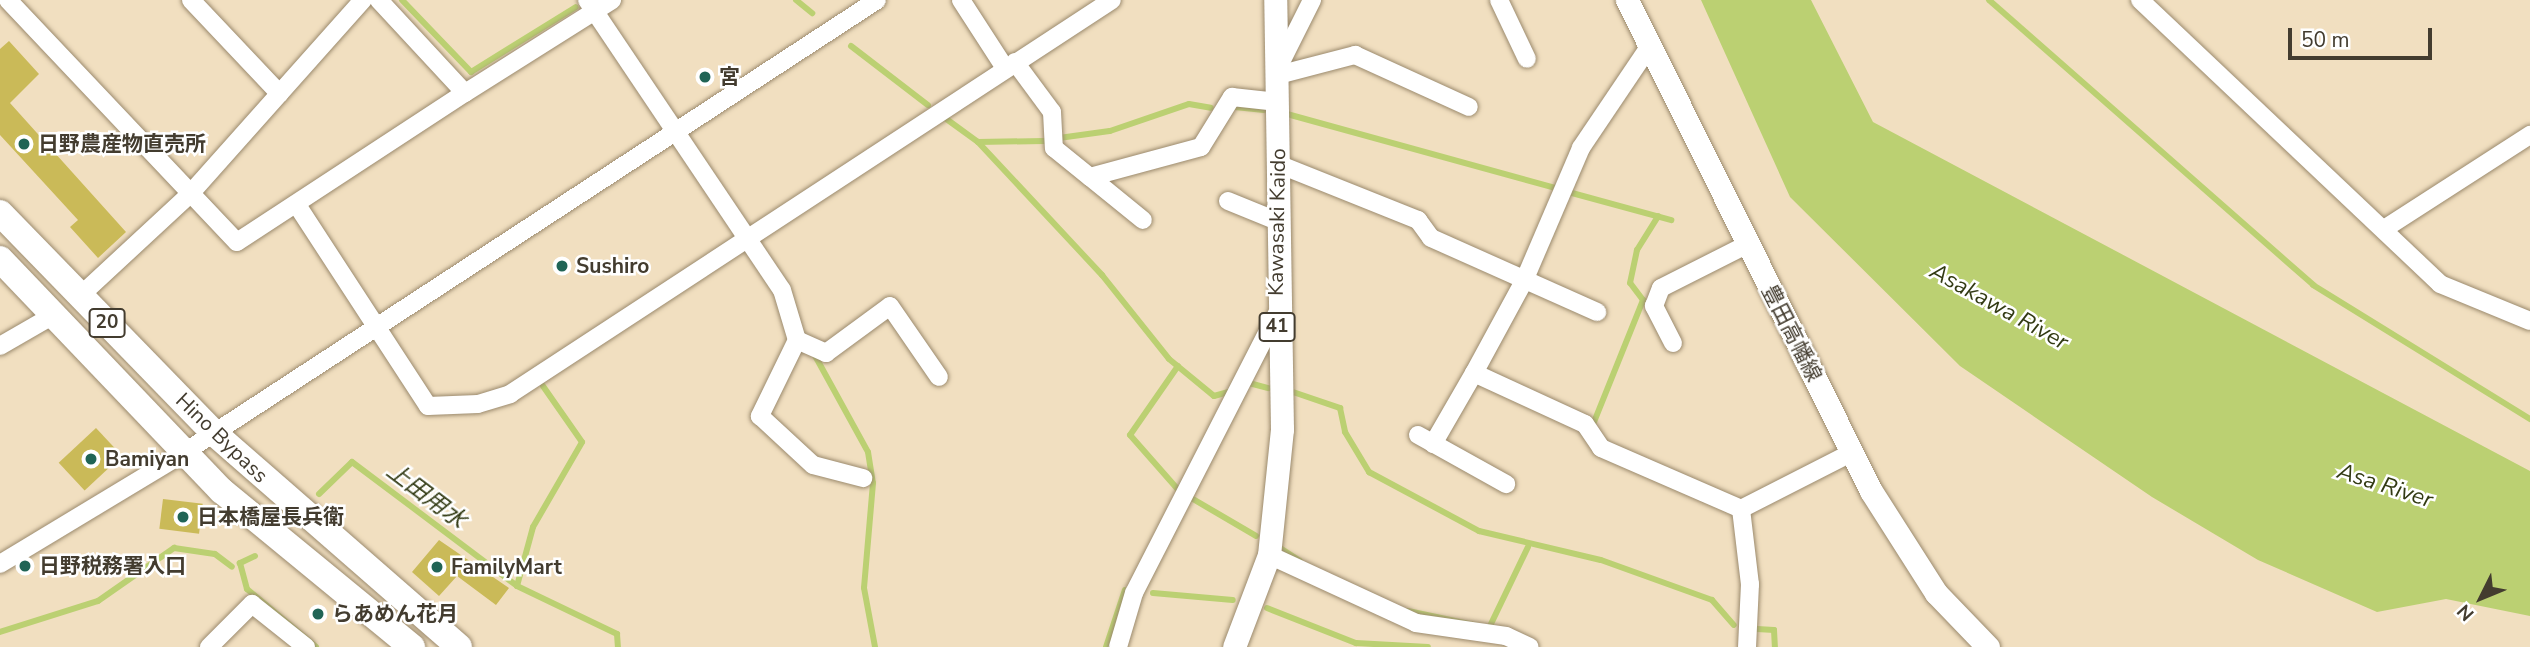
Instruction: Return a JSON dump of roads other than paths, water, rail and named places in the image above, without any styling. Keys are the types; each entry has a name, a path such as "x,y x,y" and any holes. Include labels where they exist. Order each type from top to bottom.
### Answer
{"highway":[{"name":"Hino Bypass","path":"0,213 214,433 459,647"},
{"name":"Hino Bypass","path":"0,259 182,454 288,550 412,647"}],"main road":[{"name":"Kawasaki Kaido","path":"1234,647 1269,555 1282,429 1276,313 1278,71 1275,0"},
{"name":"豊田高幡線","path":"1627,0 1853,452 1912,561 1988,647"}],"street":[{"path":"8,0 237,242 297,205 598,3 676,129 782,290 797,340 760,416 813,465 863,478"},
{"path":"191,0 280,94"},
{"path":"80,295 190,194 363,0"},
{"path":"379,0 465,93"},
{"path":"0,565 182,454 877,0"},
{"path":"961,0 1010,65 1052,112 1054,148 1143,220"},
{"path":"297,205 428,406 478,404 510,394 746,236 1112,0"},
{"path":"1278,71 1312,0"},
{"path":"1499,0 1527,59"},
{"path":"2140,0 2440,284 2530,321"},
{"path":"1506,484 1425,439 1474,373 1524,281 1581,148 1649,47"},
{"path":"1278,71 1355,55 1469,107"},
{"path":"1090,177 1201,147 1232,97 1278,102"},
{"path":"2384,229 2530,135"},
{"path":"1278,164 1418,219 1431,238 1597,312"},
{"path":"1228,201 1277,221"},
{"path":"1673,343 1654,306 1661,288 1748,244"},
{"path":"797,340 826,354 890,306 939,377"},
{"path":"1118,647 1134,593 1276,313"},
{"path":"0,346 52,316"},
{"path":"1474,373 1585,424 1601,448 1741,509"},
{"path":"1741,509 1853,452"},
{"path":"1741,509 1750,584 1747,647"},
{"path":"1269,555 1416,623 1506,636 1530,647"},
{"path":"209,647 252,604 306,647"}],"water":[{"path":"1701,0 1811,0 1873,122 2530,471 2530,616 2446,599 2377,612 2258,560 2152,497 1960,366 1790,197"}],"waterway":[{"path":"402,0 471,72 576,7"},
{"path":"796,0 812,13"},
{"path":"1989,0 2313,285 2530,419"},
{"path":"851,46 928,105"},
{"path":"1059,138 1110,131 1189,104 1211,108"},
{"path":"1235,107 1264,110"},
{"path":"1287,114 1555,188"},
{"path":"945,118 978,142 1102,275 1169,359 1214,396 1231,391"},
{"path":"978,142 1044,141"},
{"path":"1572,193 1671,220"},
{"path":"1592,427 1643,300 1630,283 1637,250 1658,216"},
{"path":"813,352 868,452 873,483 864,588 875,647"},
{"path":"1178,366 1130,435 1181,493"},
{"path":"1249,383 1268,388"},
{"path":"517,586 533,527 582,442 543,386"},
{"path":"1293,392 1340,408 1345,432 1369,472 1479,531 1601,560 1712,600 1734,625"},
{"name":"上田用水","path":"319,494 352,462 517,586 617,634 618,647"},
{"path":"1193,499 1256,536"},
{"path":"1277,546 1300,561"},
{"path":"1408,611 1489,628 1528,547"},
{"name":"上田用水","path":"0,632 98,601 174,548 215,554 232,567"},
{"path":"255,556 240,563 247,589 316,647"},
{"path":"1106,647 1125,590"},
{"path":"1153,593 1233,600"},
{"path":"1267,608 1356,643 1428,647"},
{"path":"1757,629 1774,630 1775,647"}],"place":[{"name":"宮","path":"705,77"},
{"name":"日野農産物直売所","path":"24,144"},
{"name":"Sushiro","path":"562,266"},
{"name":"Bamiyan","path":"91,459"},
{"name":"日本橋屋長兵衛","path":"183,517"},
{"name":"日野税務署入口","path":"25,566"},
{"name":"FamilyMart","path":"437,567"},
{"name":"らあめん花月","path":"318,614"}],"water label":[{"name":"Asakawa River","path":"1999,307"},
{"name":"Asa River","path":"2385,486"}]}
